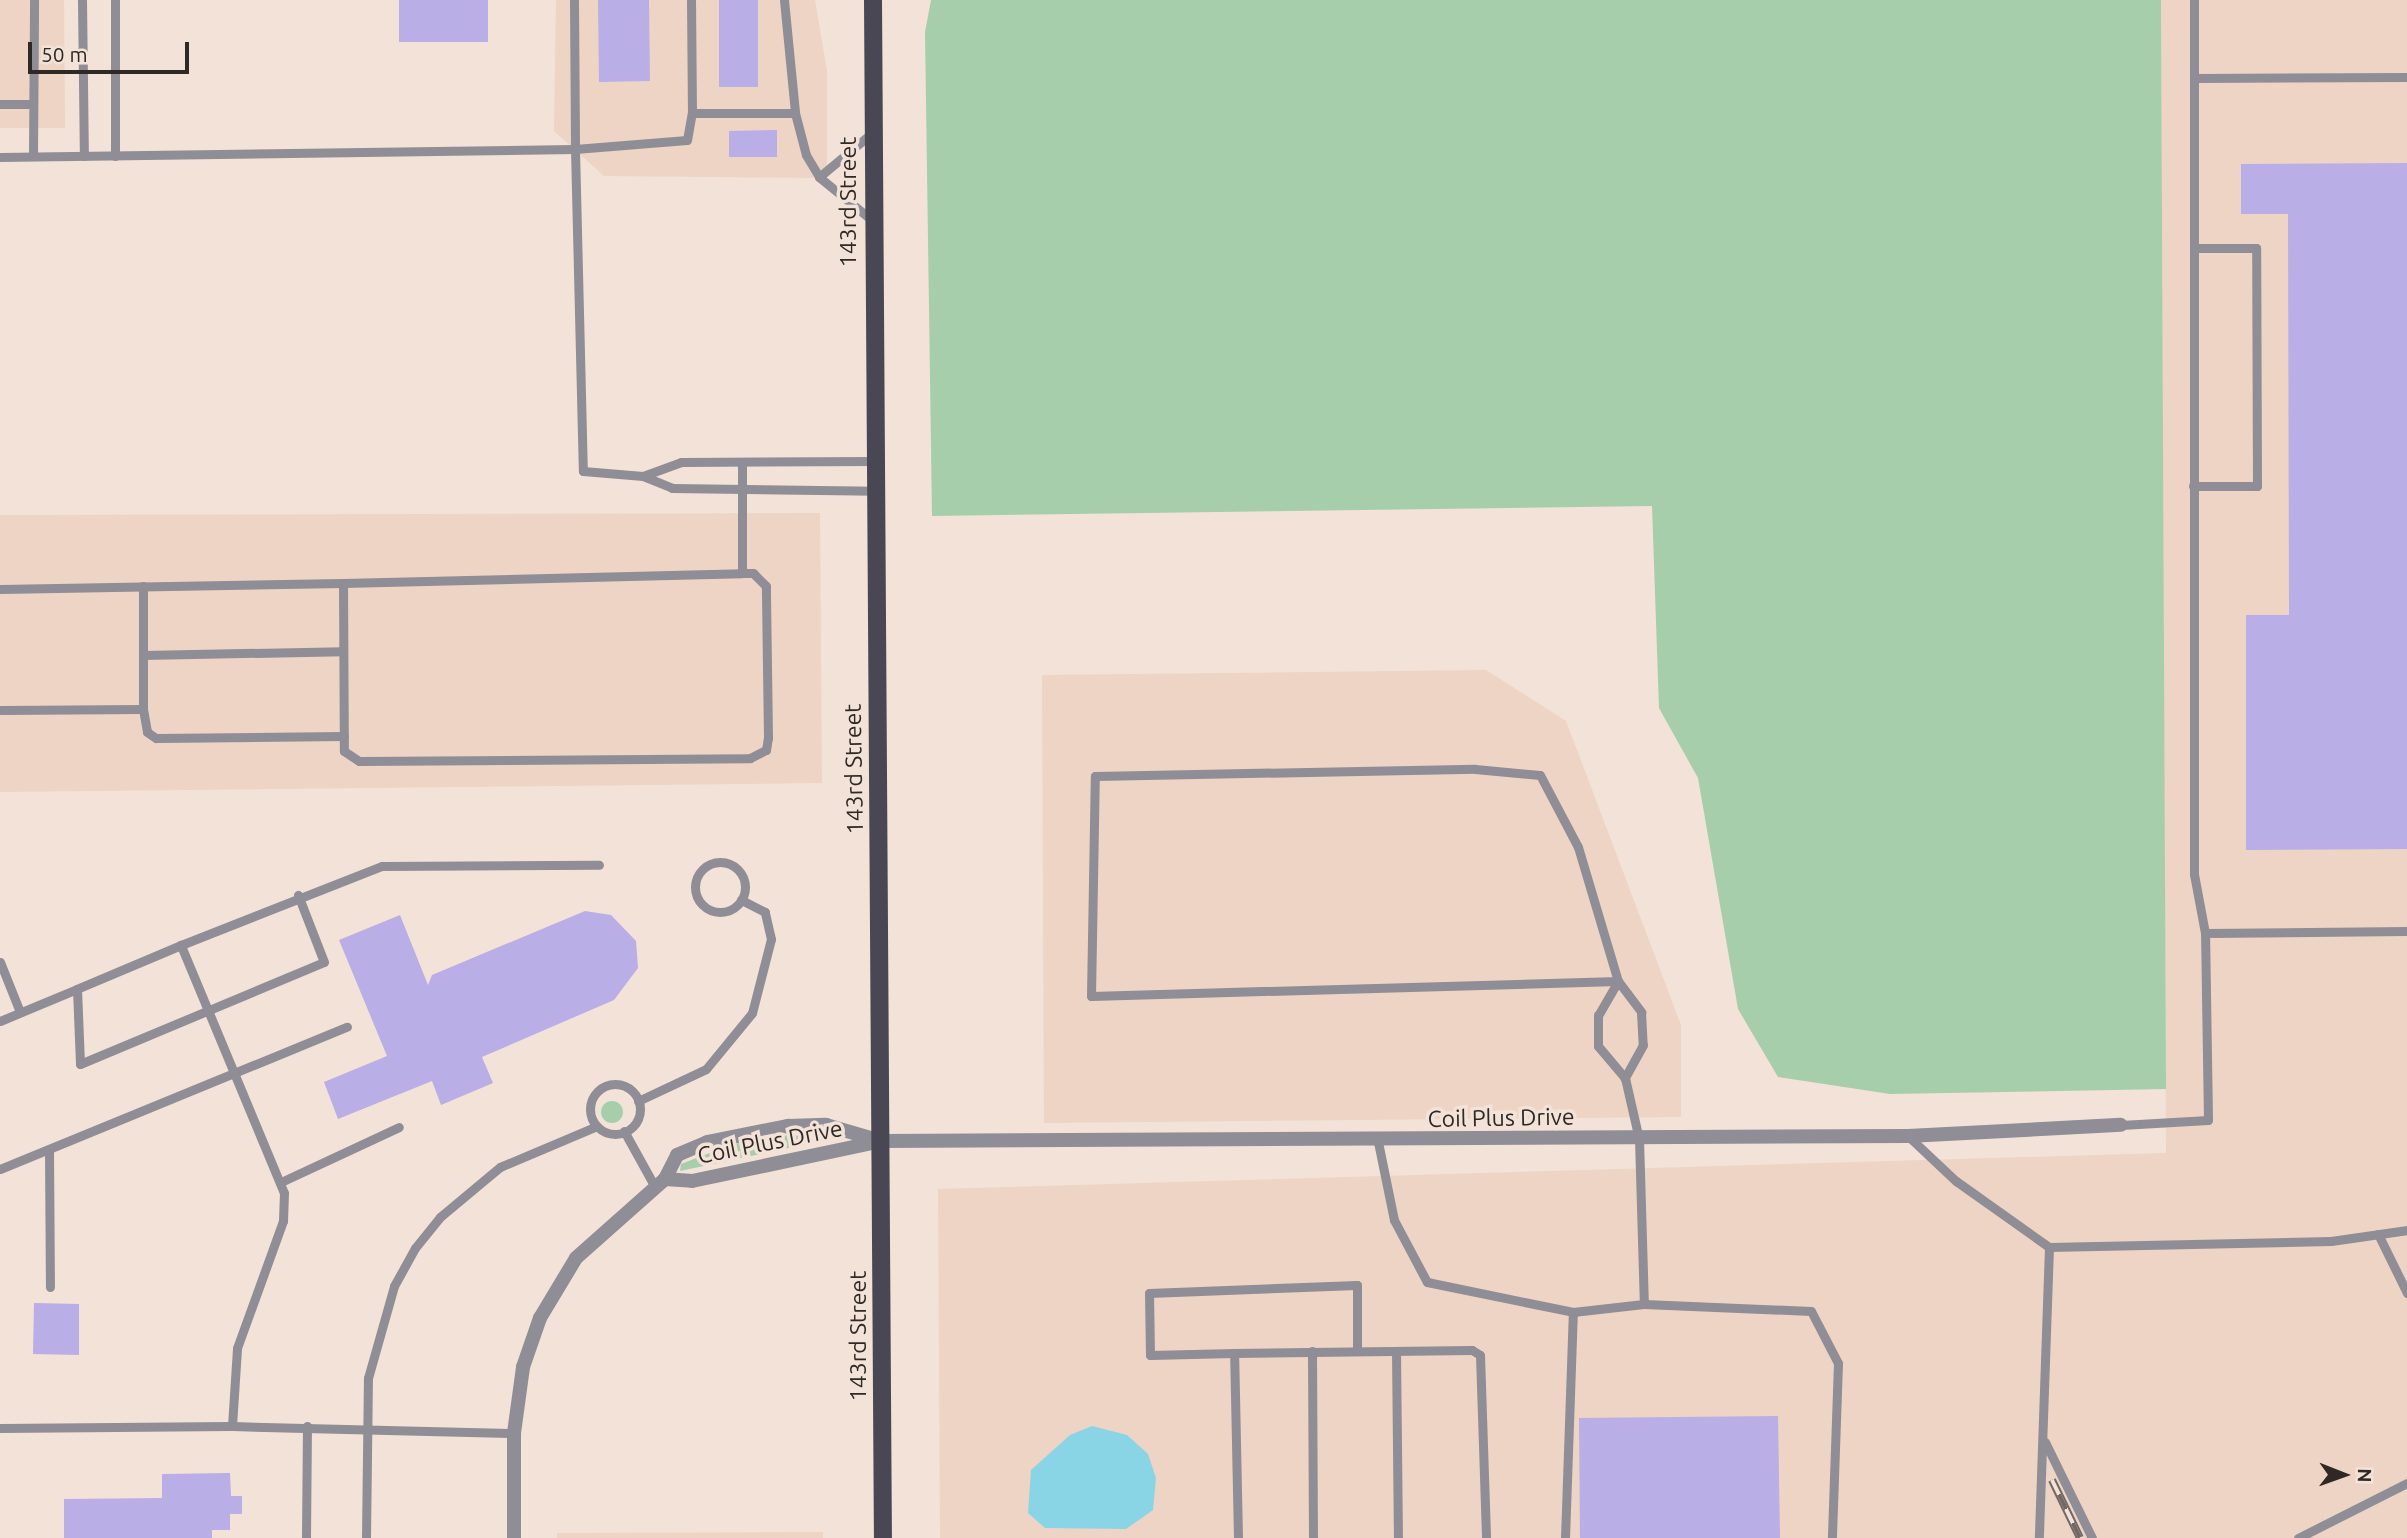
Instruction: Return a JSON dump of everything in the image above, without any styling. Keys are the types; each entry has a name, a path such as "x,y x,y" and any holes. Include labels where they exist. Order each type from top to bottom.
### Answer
{"main road":[{"name":"143rd Street","path":"873,0 883,1538"}],"street":[{"name":"Coil Plus Drive","path":"514,1538 514,1433 523,1367 540,1318 576,1258 660,1183 677,1156 738,1133 827,1125 882,1141"},
{"name":"Coil Plus Drive","path":"660,1183 692,1181 882,1141 1378,1142 1908,1136 2121,1125"}],"lane":[{"path":"33,156 34,0"},
{"path":"82,0 84,156"},
{"path":"115,0 116,156"},
{"path":"574,0 583,471 643,477 672,488 875,491"},
{"path":"0,157 575,149 687,140 692,113 691,0"},
{"path":"784,0 795,113 806,155 819,177 873,221"},
{"path":"2121,1125 2208,1120 2205,933 2194,874 2194,0"},
{"path":"2194,78 2407,77"},
{"path":"0,104 33,104"},
{"path":"692,113 795,113"},
{"path":"819,177 873,132"},
{"path":"2193,248 2256,248 2257,486 2193,486"},
{"path":"643,477 681,462 874,461"},
{"path":"742,573 743,462"},
{"path":"0,589 753,573 766,586 768,738 760,755 359,761 344,751 343,583"},
{"path":"143,586 143,709 147,732 156,738 344,736"},
{"path":"143,655 343,651"},
{"path":"0,710 143,709"},
{"path":"1618,981 1091,996 1094,776 1475,769 1540,775 1578,847 1618,981 1641,1012 1643,1045 1625,1078"},
{"path":"708,864 733,865 743,877 741,900 729,910 706,908 696,894 696,877 708,864"},
{"path":"0,1021 298,895 382,866 599,865"},
{"path":"76,989 80,1064 207,1007 324,962 298,895"},
{"path":"638,1101 706,1069 752,1013 771,939 765,912 741,900"},
{"path":"2205,933 2407,931"},
{"path":"181,945 281,1182 283,1221 237,1348 232,1426"},
{"path":"0,962 20,1012"},
{"path":"1618,981 1598,1015 1598,1046 1625,1078 1639,1139 1644,1304"},
{"path":"0,1169 347,1027"},
{"path":"597,1126 590,1104 605,1086 628,1088 638,1101 638,1118 624,1131"},
{"path":"366,1538 364,1433 378,1333 415,1248 440,1217 500,1167 597,1126 624,1131 660,1183"},
{"path":"281,1182 400,1128"},
{"path":"1908,1136 1956,1181 2049,1247 2331,1241 2407,1230"},
{"path":"1378,1142 1394,1220 1427,1282 1573,1311 1644,1304 1811,1311 1838,1363 1832,1538"},
{"path":"49,1151 50,1287"},
{"path":"2378,1234 2407,1293"},
{"path":"2039,1538 2049,1247"},
{"path":"1357,1351 1357,1286 1149,1293 1150,1355 1472,1350 1483,1361 1486,1538"},
{"path":"1565,1538 1573,1311"},
{"path":"1312,1351 1313,1538"},
{"path":"1396,1351 1398,1538"},
{"path":"1234,1353 1238,1538"},
{"path":"306,1538 307,1426"},
{"path":"0,1428 307,1426 364,1433 514,1433"},
{"path":"2043,1439 2092,1538"},
{"path":"2298,1538 2407,1483"}],"shaded area":[{"path":"0,0 64,0 65,128 0,128"},
{"path":"556,0 815,0 827,71 827,178 604,176 554,131"},
{"path":"2161,0 2407,0 2407,1538 940,1538 938,1189 2166,1153"},
{"path":"820,513 822,783 0,792 0,515"},
{"path":"1486,670 1566,721 1681,1025 1681,1117 1044,1123 1042,675"},
{"path":"823,1532 823,1538 557,1538 557,1533"}],"green space":[{"path":"931,0 2161,0 2166,1089 1890,1094 1778,1077 1738,1009 1698,778 1659,708 1652,506 932,516 925,32"},
{"path":"612,1101 620,1104 623,1112 620,1120 612,1123 604,1120 601,1112 604,1104"},
{"path":"789,1135 831,1139 680,1171 681,1164 733,1144"}],"water":[{"path":"1092,1426 1127,1435 1148,1454 1156,1478 1153,1510 1126,1529 1045,1528 1028,1513 1031,1470 1070,1435"}],"building":[{"path":"399,0 488,0 488,42 399,42"},
{"path":"598,0 649,0 650,81 599,82"},
{"path":"719,0 758,0 758,87 719,87"},
{"path":"777,130 777,157 729,157 729,131"},
{"path":"2407,163 2407,849 2246,850 2246,615 2289,615 2288,214 2241,214 2241,164"},
{"path":"585,911 611,915 636,941 638,968 614,1000 482,1057 493,1083 441,1105 432,1081 338,1119 324,1082 387,1056 339,940 400,915 428,985 432,975"},
{"path":"34,1303 79,1304 79,1355 33,1354"},
{"path":"1778,1416 1780,1538 1580,1538 1579,1418"},
{"path":"230,1473 231,1496 242,1496 242,1514 230,1514 230,1530 212,1530 212,1538 64,1538 64,1499 162,1498 162,1474"}],"railway":[{"path":"2052,1480 2080,1538"}]}
